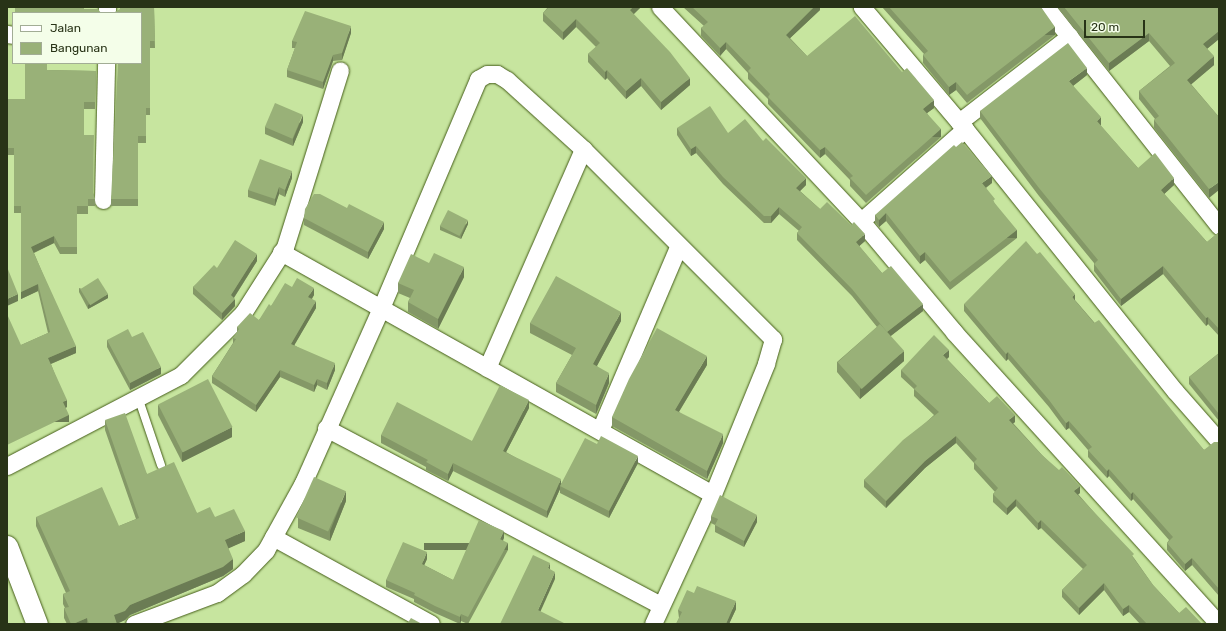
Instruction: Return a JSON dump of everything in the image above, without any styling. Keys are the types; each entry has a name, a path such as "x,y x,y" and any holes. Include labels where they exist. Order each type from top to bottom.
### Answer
{"street":[{"path":"660,7 861,221 954,332 1219,624"},
{"path":"862,7 962,125 1175,391 1219,441"},
{"path":"1046,7 1219,226"},
{"path":"861,221 962,125 1070,36"},
{"path":"103,200 106,64"},
{"path":"7,466 181,375 243,313 281,252 340,70"},
{"path":"134,624 217,593 243,574 266,550 303,483 326,428 381,308 478,79 487,74 497,74 583,149 678,247 773,339 766,364 713,494 660,605 653,624"},
{"path":"487,368 583,149"},
{"path":"600,430 678,247"},
{"path":"281,252 713,494"},
{"path":"326,428 660,605"},
{"path":"273,536 431,624"},
{"path":"7,546 37,624"}],"lane":[{"path":"138,397 161,464"}],"building":[{"path":"15,7 84,7 84,9 98,9 100,12 15,12"},
{"path":"120,7 154,7 155,41 150,41 150,108 146,108 146,136 138,136 138,199 111,199 118,64 142,64 142,12 115,12 120,9"},
{"path":"549,7 633,7 630,10 670,52 690,78 661,102 641,78 626,91 607,70 605,72 588,54 600,43 576,19 563,32 543,13"},
{"path":"692,7 814,7 786,35 807,56 855,16 902,72 907,68 934,100 923,109 941,129 866,195 850,178 853,176 825,147 820,150 768,97 770,94 748,71 751,68 726,42 720,48 701,28 708,22"},
{"path":"889,7 1041,7 1055,27 967,95 956,82 949,87 923,55 928,51"},
{"path":"1064,7 1219,7 1219,31 1203,44 1214,56 1187,80 1219,117 1219,182 1209,189 1154,120 1159,116 1139,91 1175,63 1149,33 1109,63"},
{"path":"305,11 351,26 342,53 333,55 323,82 287,70 297,42 292,41"},
{"path":"1068,43 1087,68 1069,81 1101,117 1097,121 1138,168 1155,153 1174,178 1161,190 1207,242 1219,232 1219,329 1208,317 1206,318 1163,266 1121,299 1094,264 1098,260 1039,188 980,111"},
{"path":"25,64 47,64 47,70 96,71 95,102 84,102 84,135 94,135 93,193 95,199 88,199 88,206 77,206 77,247 60,247 54,236 31,247 76,346 48,358 67,400 63,402 69,415 7,445 7,314 21,345 50,332 38,284 21,292 21,206 14,206 14,148 7,148 7,99 25,99"},
{"path":"275,103 303,115 292,139 265,127"},
{"path":"710,106 728,133 745,119 763,141 766,138 806,178 796,188 820,209 827,202 851,225 854,222 865,234 856,242 882,273 891,266 923,304 887,332 852,289 797,233 802,227 779,207 771,216 764,216 723,177 696,146 691,149 677,128"},
{"path":"962,142 992,176 982,183 995,199 993,201 1017,230 950,282 925,252 920,256 886,213 879,220 875,215 954,145 956,147"},
{"path":"260,159 292,171 285,190 279,187 275,199 248,190"},
{"path":"314,194 320,194 347,208 349,204 384,222 368,252 304,218 305,209"},
{"path":"448,210 468,220 459,236 440,226"},
{"path":"235,240 257,254 231,295 235,299 222,313 193,287 214,265 217,268"},
{"path":"1026,241 1037,254 1040,252 1075,294 1072,297 1094,323 1099,320 1204,450 1214,442 1219,442 1219,589 1192,558 1185,564 1167,543 1173,537 1133,492 1131,494 1109,469 1107,471 1088,450 1092,447 1069,421 1066,423 1049,400 1008,352 1006,354 964,304"},
{"path":"434,253 464,267 438,319 408,302 414,290 398,283 411,254 429,263"},
{"path":"7,267 18,294 7,299"},
{"path":"556,276 621,312 593,364 609,373 596,405 556,383 576,348 530,323"},
{"path":"98,278 108,294 90,305 80,289"},
{"path":"297,278 314,288 308,297 316,301 291,344 335,363 327,383 317,379 314,385 280,370 256,405 212,376 236,339 233,338 239,329 237,327 250,313 259,320 269,304 271,306 285,283 292,287"},
{"path":"880,324 904,351 862,389 838,362"},
{"path":"657,328 707,356 675,410 723,434 707,471 612,417 629,379"},
{"path":"128,329 132,337 143,332 161,367 130,383 107,340"},
{"path":"934,335 949,350 943,355 989,403 997,396 1015,415 1009,420 1042,455 1059,470 1062,467 1080,486 1074,491 1134,554 1132,556 1153,585 1179,613 1186,607 1202,624 1147,624 1129,605 1123,609 1104,583 1079,608 1062,590 1087,565 1041,520 1038,523 1016,499 1007,508 993,494 998,488 974,462 977,459 956,436 925,461 886,501 864,480 903,440 939,412 914,389 917,386 901,370"},
{"path":"1219,353 1219,414 1189,377"},
{"path":"208,379 233,427 183,453 158,404"},
{"path":"500,385 529,400 503,451 561,479 547,511 453,463 448,474 426,462 428,460 381,435 397,402 472,441"},
{"path":"125,413 147,474 174,462 197,513 210,507 215,517 234,509 245,531 225,540 233,559 223,567 130,605 125,611 114,615 117,624 89,624 87,618 71,624 64,608 69,607 63,594 70,591 36,517 102,487 119,526 139,518 105,420"},
{"path":"601,436 638,456 609,511 560,486 585,438 597,444"},
{"path":"314,477 346,491 328,531 296,517"},
{"path":"720,495 757,515 744,541 715,525 718,519 711,516"},
{"path":"479,520 504,531 500,539 508,543 468,617 461,614 460,617 435,606 414,595 415,593 386,580 403,542 427,552 422,564 453,580"},
{"path":"533,555 550,563 548,568 555,572 538,610 564,623 500,624"},
{"path":"697,586 736,601 726,624 676,624 682,612 678,610 687,590 694,593"},
{"path":"411,618 422,624 407,624"}]}
